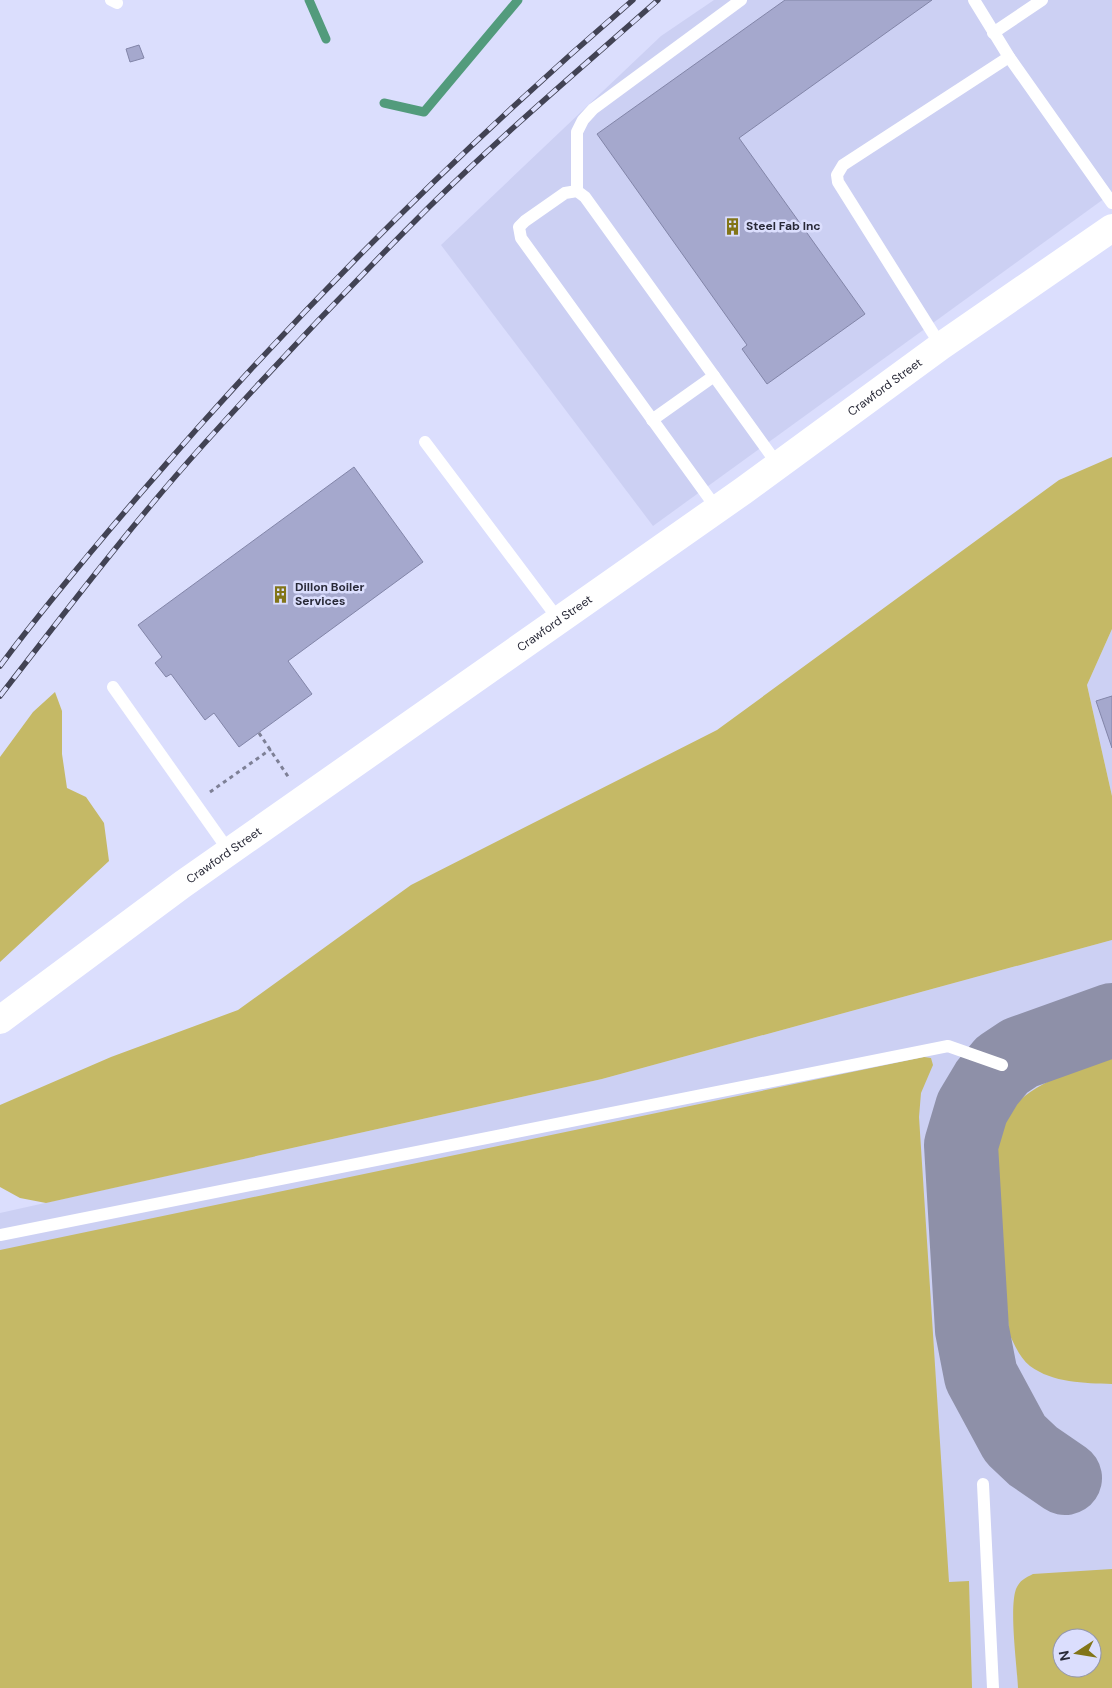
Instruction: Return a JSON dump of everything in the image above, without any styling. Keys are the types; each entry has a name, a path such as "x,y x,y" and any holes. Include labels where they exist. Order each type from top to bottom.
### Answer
{"main road":[{"name":"Crawford Street","path":"0,1020 229,851 717,510 942,346 1112,228"}],"lane":[{"path":"577,191 578,132 588,114 742,0"},
{"path":"974,0 1009,57 1112,203"},
{"path":"993,33 1042,0"},
{"path":"942,346 838,182 837,175 843,165 1009,57"},
{"path":"717,510 521,238 519,227 525,221 565,193 577,191 585,197 778,465"},
{"path":"652,420 714,376"},
{"path":"425,442 559,620"},
{"path":"113,687 229,851"},
{"path":"0,1236 948,1046 1002,1065"},
{"path":"983,1484 993,1688"}],"path":[{"path":"259,733 302,800"},
{"path":"195,802 270,749"}],"shaded area":[{"path":"714,0 1112,0 1112,193 653,526 441,245 661,36"},
{"path":"1112,457 1112,629 1087,685 1112,796 1112,940 602,1079 46,1203 20,1198 0,1187 0,1105 111,1057 238,1010 411,885 717,730 1059,480"},
{"path":"1112,629 1112,796 1087,685"},
{"path":"55,692 62,711 62,754 67,788 86,797 104,823 109,861 0,962 0,757 33,712"},
{"path":"1112,940 1112,1688 0,1688 0,1213 602,1079"},
{"path":"1112,1056 1112,1384 1069,1381 1049,1376 1030,1366 1018,1351 1009,1333 997,1158 998,1144 1006,1118 1025,1096 1053,1079"},
{"path":"924,1057 931,1058 933,1065 921,1093 919,1117 949,1582 969,1581 972,1688 0,1688 0,1250"},
{"path":"1112,1569 1112,1688 1018,1688 1013,1610 1016,1589 1025,1578 1033,1574"}],"building":[{"name":"Steel Fab Inc","path":"785,0 932,0 739,138 865,314 767,384 742,349 747,345 597,134"},
{"path":"139,45 144,58 130,62 126,49"},
{"name":"Dillon Boiler Services","path":"354,467 423,562 288,661 312,694 239,747 214,713 205,720 171,674 166,677 155,663 162,657 138,625"},
{"path":"1112,696 1112,748 1096,701"}],"waterway":[{"path":"309,0 326,39"},
{"path":"384,103 424,112 518,0"}],"taxiway":[{"path":"1065,1478 1033,1456 1015,1439 981,1376 972,1330 961,1145 972,1108 987,1083 1002,1065 1020,1053 1112,1020"}],"railway":[{"path":"0,666 68,579 140,494 316,300 439,176 633,0"},
{"path":"0,696 150,506 314,324 457,180 658,0"}],"place":[{"name":"Steel Fab Inc","path":"732,226"},
{"name":"Dillon Boiler Services","path":"281,594"}]}
